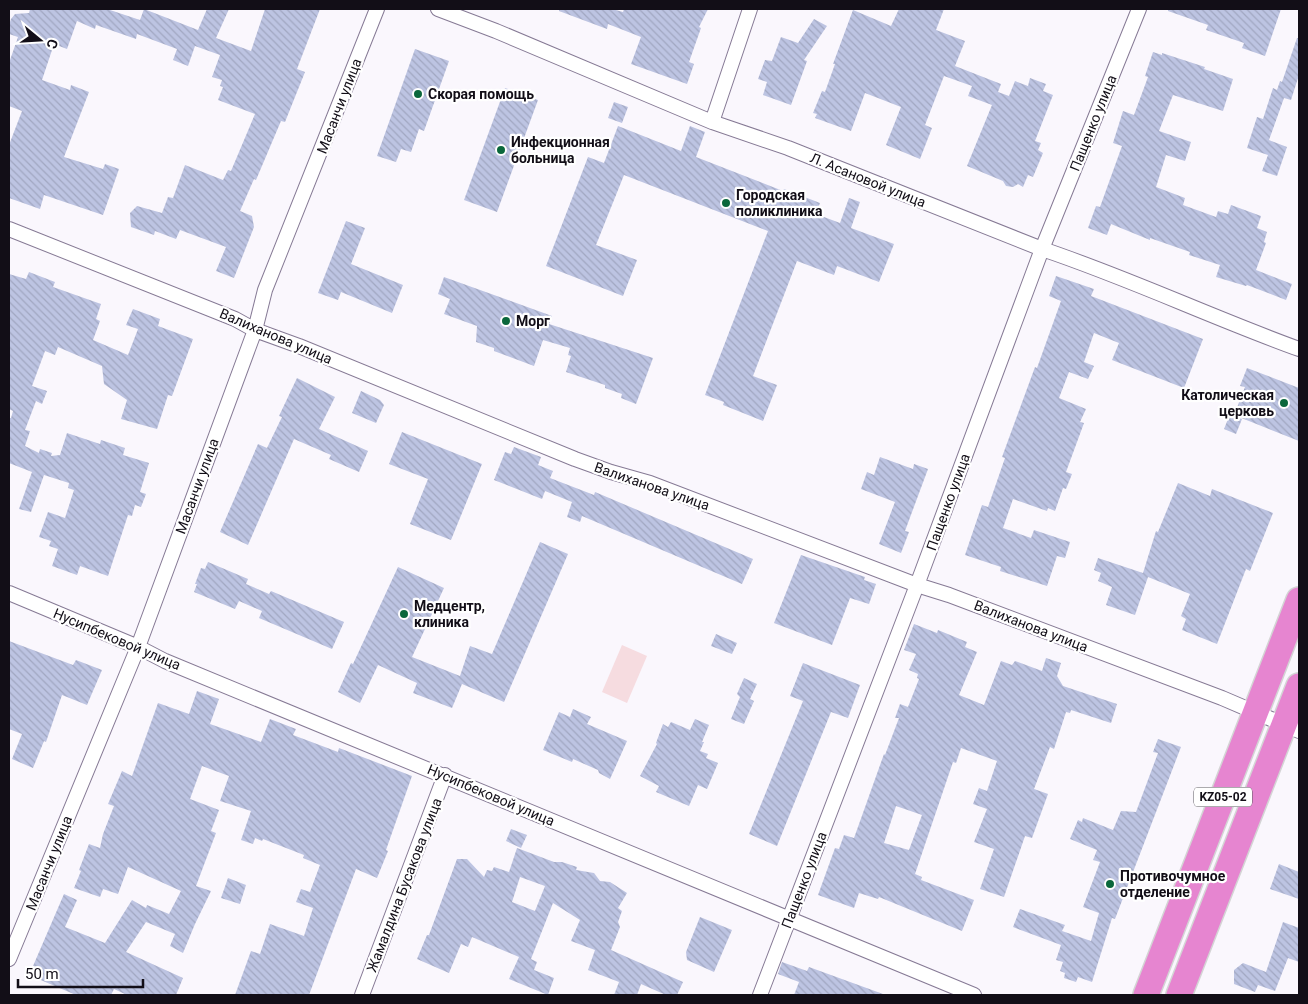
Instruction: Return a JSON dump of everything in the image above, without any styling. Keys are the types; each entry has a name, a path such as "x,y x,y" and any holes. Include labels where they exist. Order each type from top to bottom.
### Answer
{"highway":[{"name":"KZ05-02","path":"1146,995 1299,600"},
{"name":"KZ05-02","path":"1179,995 1292,728 1299,686"}],"street":[{"name":"Масанчи улица","path":"9,959 138,647 255,330 265,290 376,9"},
{"name":"Л. Асановой улица","path":"438,9 496,31 712,122 788,148 1299,349"},
{"path":"712,122 750,9"},
{"name":"Пащенко улица","path":"760,995 917,585 1042,249 1139,9"},
{"name":"Валиханова улица","path":"9,228 575,459 650,483 917,585 949,595 1177,681 1292,728"},
{"name":"Нусипбековой улица","path":"9,593 138,647 165,661 974,995"},
{"name":"Жамалдина Бусакова улица","path":"362,995 445,775"}],"shaded area":[{"path":"622,645 647,656 627,703 602,692"}],"building":[{"path":"30,9 107,9 140,20 144,9 198,30 207,9 229,9 216,38 251,51 265,9 320,9 297,69 305,72 285,122 281,121 256,180 254,179 240,211 252,216 254,227 234,278 216,271 226,247 180,230 176,239 155,231 154,235 131,227 130,213 137,206 162,213 168,197 173,198 185,165 223,180 228,170 231,171 255,114 218,100 223,87 220,86 222,80 212,77 220,55 195,46 188,66 173,60 177,49 137,34 136,39 96,25 95,29 77,21 67,49 54,44 42,80 70,90 71,85 89,92 64,157 103,169 105,164 119,169 103,215 44,195 40,209 9,198 9,145 22,111 9,106 9,63 18,37 9,34 9,25 15,14 29,13"},
{"path":"559,9 612,9 623,12 624,9 708,9 699,27 701,28 689,62 694,64 687,84 631,64 641,37 608,24 607,29 559,11"},
{"path":"899,9 944,9 936,30 965,41 955,66 1001,84 998,92 1009,96 1015,81 1028,86 1030,78 1046,84 1043,91 1053,95 1035,141 1041,143 1038,150 1043,153 1033,177 1028,175 1023,187 1018,184 1013,187 1006,186 1003,181 967,166 992,105 968,96 972,86 944,76 925,125 932,128 920,159 886,145 901,107 865,93 851,131 815,118 817,114 813,113 822,91 825,92 853,10 891,26"},
{"path":"1168,9 1281,9 1265,56 1242,48 1244,43 1206,30 1208,25 1168,11"},
{"path":"814,19 827,26 804,60 807,61 791,105 763,95 767,82 758,79 765,60 772,61 781,37 798,43"},
{"path":"1297,38 1299,38 1299,75 1291,100 1284,98 1269,140 1287,147 1277,176 1262,171 1268,155 1247,148 1257,117 1263,119 1273,88 1277,90 1280,81 1282,82"},
{"name":"Скорая помощь","path":"415,49 449,61 424,131 419,129 411,152 401,149 396,162 377,156"},
{"path":"1153,52 1162,55 1162,53 1205,67 1204,69 1233,79 1223,111 1173,95 1159,131 1191,142 1185,161 1166,155 1156,187 1185,198 1183,205 1216,217 1218,211 1228,214 1231,205 1261,216 1257,228 1267,232 1264,242 1266,243 1256,270 1292,284 1286,300 1247,285 1216,277 1220,265 1189,255 1190,252 1150,238 1150,240 1111,224 1107,235 1088,228 1096,206 1100,207 1122,146 1113,143 1123,111 1134,115 1148,77 1145,76"},
{"name":"Инфекционная больница","path":"505,88 538,100 497,212 464,200"},
{"path":"614,102 628,107 622,123 608,118"},
{"path":"618,126 681,151 690,126 705,132 696,157 783,191 784,189 820,203 816,214 840,223 849,198 860,202 851,228 894,244 879,282 837,266 834,275 797,261 753,376 777,385 763,421 723,405 724,402 705,395 768,231 624,175 596,245 637,260 623,296 546,266 588,157 604,163"},
{"path":"346,221 365,228 351,264 403,285 392,313 341,292 338,300 318,293"},
{"path":"29,272 55,282 53,287 101,304 96,319 100,321 93,340 128,355 138,329 126,325 133,309 160,319 158,326 193,339 172,396 168,395 157,429 121,419 127,400 104,384 102,366 58,347 55,355 45,351 32,386 47,391 42,404 36,401 25,430 30,431 25,446 39,453 40,449 52,453 51,456 60,455 67,433 100,444 101,440 125,448 123,455 149,463 140,492 146,494 141,507 135,505 132,516 128,515 108,576 80,566 77,575 52,566 58,549 49,546 51,541 39,537 48,512 65,518 74,490 68,488 69,483 44,475 31,512 19,509 32,472 9,463 9,418 11,418 13,411 9,409 9,274 26,279"},
{"path":"1056,276 1094,289 1091,296 1203,339 1184,388 1112,360 1119,343 1094,333 1084,362 1094,366 1088,379 1069,372 1059,398 1086,409 1080,422 1084,423 1066,472 1072,474 1066,489 1063,488 1055,511 1048,508 1047,511 1013,499 1003,528 1031,538 1034,530 1070,542 1065,558 1057,556 1047,586 1000,571 1001,567 965,555 982,505 988,507 1005,458 1002,457 1061,301 1049,296"},
{"path":"444,277 552,316 549,324 653,358 636,404 621,398 622,394 605,388 605,385 566,372 571,356 568,355 570,348 543,340 534,366 476,342 477,326 444,314 450,299 438,294"},
{"name":"Католическая церковь","path":"1247,368 1299,388 1299,441 1234,415 1245,387 1240,386"},
{"path":"297,378 335,397 319,429 368,451 359,472 329,459 331,455 294,439 248,545 220,532 258,444 267,448 282,417 279,416"},
{"path":"361,391 380,400 384,405 376,423 352,413"},
{"path":"1230,414 1242,419 1236,434 1224,429"},
{"path":"402,432 482,464 451,540 410,524 428,479 389,464"},
{"path":"514,447 541,457 538,465 553,471 550,478 594,495 595,492 753,559 742,584 582,516 580,522 567,517 572,502 545,491 542,499 494,480 505,452 511,454"},
{"path":"880,457 913,469 914,464 928,469 905,531 909,532 901,553 879,544 895,502 861,489 867,472 874,475"},
{"path":"1178,483 1210,496 1212,489 1273,513 1250,571 1246,569 1217,644 1182,630 1186,619 1181,616 1190,594 1148,577 1135,615 1106,605 1112,587 1098,581 1101,573 1094,570 1098,558 1143,573 1156,531 1158,532"},
{"path":"540,542 568,554 504,702 462,684 452,708 413,693 417,683 378,665 360,703 338,692 398,567 444,588 412,657 460,676 470,646 492,654"},
{"path":"801,555 865,577 864,580 876,584 869,604 850,598 832,645 774,623"},
{"path":"208,562 248,579 246,584 269,594 271,591 344,622 332,649 259,618 262,611 239,601 235,609 194,592 201,568 205,569"},
{"path":"914,624 937,633 938,630 967,642 965,647 977,652 959,695 984,705 1001,661 1012,665 1015,661 1042,671 1046,658 1061,663 1057,676 1063,686 1117,704 1111,723 1071,710 1070,713 1066,712 1054,749 1050,747 1034,789 1048,794 1032,838 1025,836 1004,897 980,889 994,849 974,842 987,809 973,804 979,788 987,791 997,761 961,748 956,763 953,762 915,874 922,877 921,880 974,900 962,931 879,897 878,899 859,893 854,908 818,895 835,848 839,849 844,835 854,838 899,718 895,718 900,704 908,707 919,679 917,678 918,674 909,670 916,654 904,650","holes":["896,806 922,815 909,850 884,843"]},
{"path":"716,634 737,643 732,654 711,646"},
{"path":"9,641 73,665 76,660 102,670 87,705 62,695 46,742 44,741 33,768 12,759 22,734 9,729"},
{"path":"803,663 860,685 848,718 831,712 777,846 749,834 803,701 790,696"},
{"path":"744,678 757,684 750,699 754,701 744,724 731,719 740,697 737,694"},
{"path":"197,691 219,699 210,724 261,742 270,719 296,729 293,735 338,752 339,748 412,776 386,850 388,851 377,878 356,869 309,995 235,995 251,951 260,954 270,924 304,936 313,908 296,902 301,889 310,892 320,865 303,858 304,855 263,839 262,841 255,838 253,844 241,840 251,811 220,801 229,776 202,766 190,799 219,810 211,831 216,833 196,886 211,891 183,953 170,946 175,934 146,922 126,952 183,978 176,995 127,995 114,989 111,995 76,995 36,978 30,973 64,894 77,900 65,927 105,943 132,900 146,908 147,905 169,914 181,891 128,867 118,894 103,889 100,897 74,888 89,844 100,848 103,834 114,806 108,804 122,771 132,776 158,703 189,714"},
{"path":"573,709 591,717 587,724 627,741 610,779 599,773 598,770 573,759 572,762 543,750 559,712 570,717"},
{"path":"695,719 709,725 700,751 708,754 706,758 718,763 707,789 698,785 689,806 656,792 659,786 640,776 657,744 663,724 668,727 671,722 690,730"},
{"path":"1158,739 1181,747 1115,919 1112,918 1092,982 1078,977 1076,982 1064,978 1065,973 1060,971 1063,962 1056,960 1061,945 1013,927 1020,909 1065,925 1062,931 1091,941 1099,913 1083,907 1100,862 1093,860 1097,850 1070,839 1078,820 1082,822 1083,818 1113,830 1121,811 1136,812 1158,753 1153,752"},
{"path":"511,829 527,835 521,848 506,841"},
{"path":"517,848 554,862 562,862 577,867 576,870 594,873 600,881 610,882 627,893 618,908 622,911 618,922 620,927 611,950 683,982 677,995 666,995 641,984 637,995 614,995 619,982 588,970 595,950 571,941 580,920 553,903 531,959 537,962 534,970 554,978 548,995 509,979 519,957 472,937 468,947 461,944 449,973 417,959 427,935 429,935 457,859 467,859 484,877 487,870 492,871 494,867 509,872","holes":["520,877 545,886 535,911 512,902"]},
{"path":"1279,864 1299,872 1299,899 1270,889"},
{"path":"228,878 246,885 240,904 221,898"},
{"path":"700,917 732,930 714,972 687,960 686,952"},
{"path":"1283,922 1299,928 1299,962 1288,958 1275,991 1258,985 1255,992 1234,984 1234,970 1243,963 1266,972"},
{"path":"782,962 807,971 809,967 883,995 794,995 799,982 778,974"}],"place":[{"name":"Скорая помощь","path":"418,94"},
{"name":"Инфекционная больница","path":"501,150"},
{"name":"Городская поликлиника","path":"726,203"},
{"name":"Морг","path":"506,321"},
{"name":"Католическая церковь","path":"1284,403"},
{"name":"Медцентр, клиника","path":"404,614"},
{"name":"Противочумное отделение","path":"1110,884"}]}
